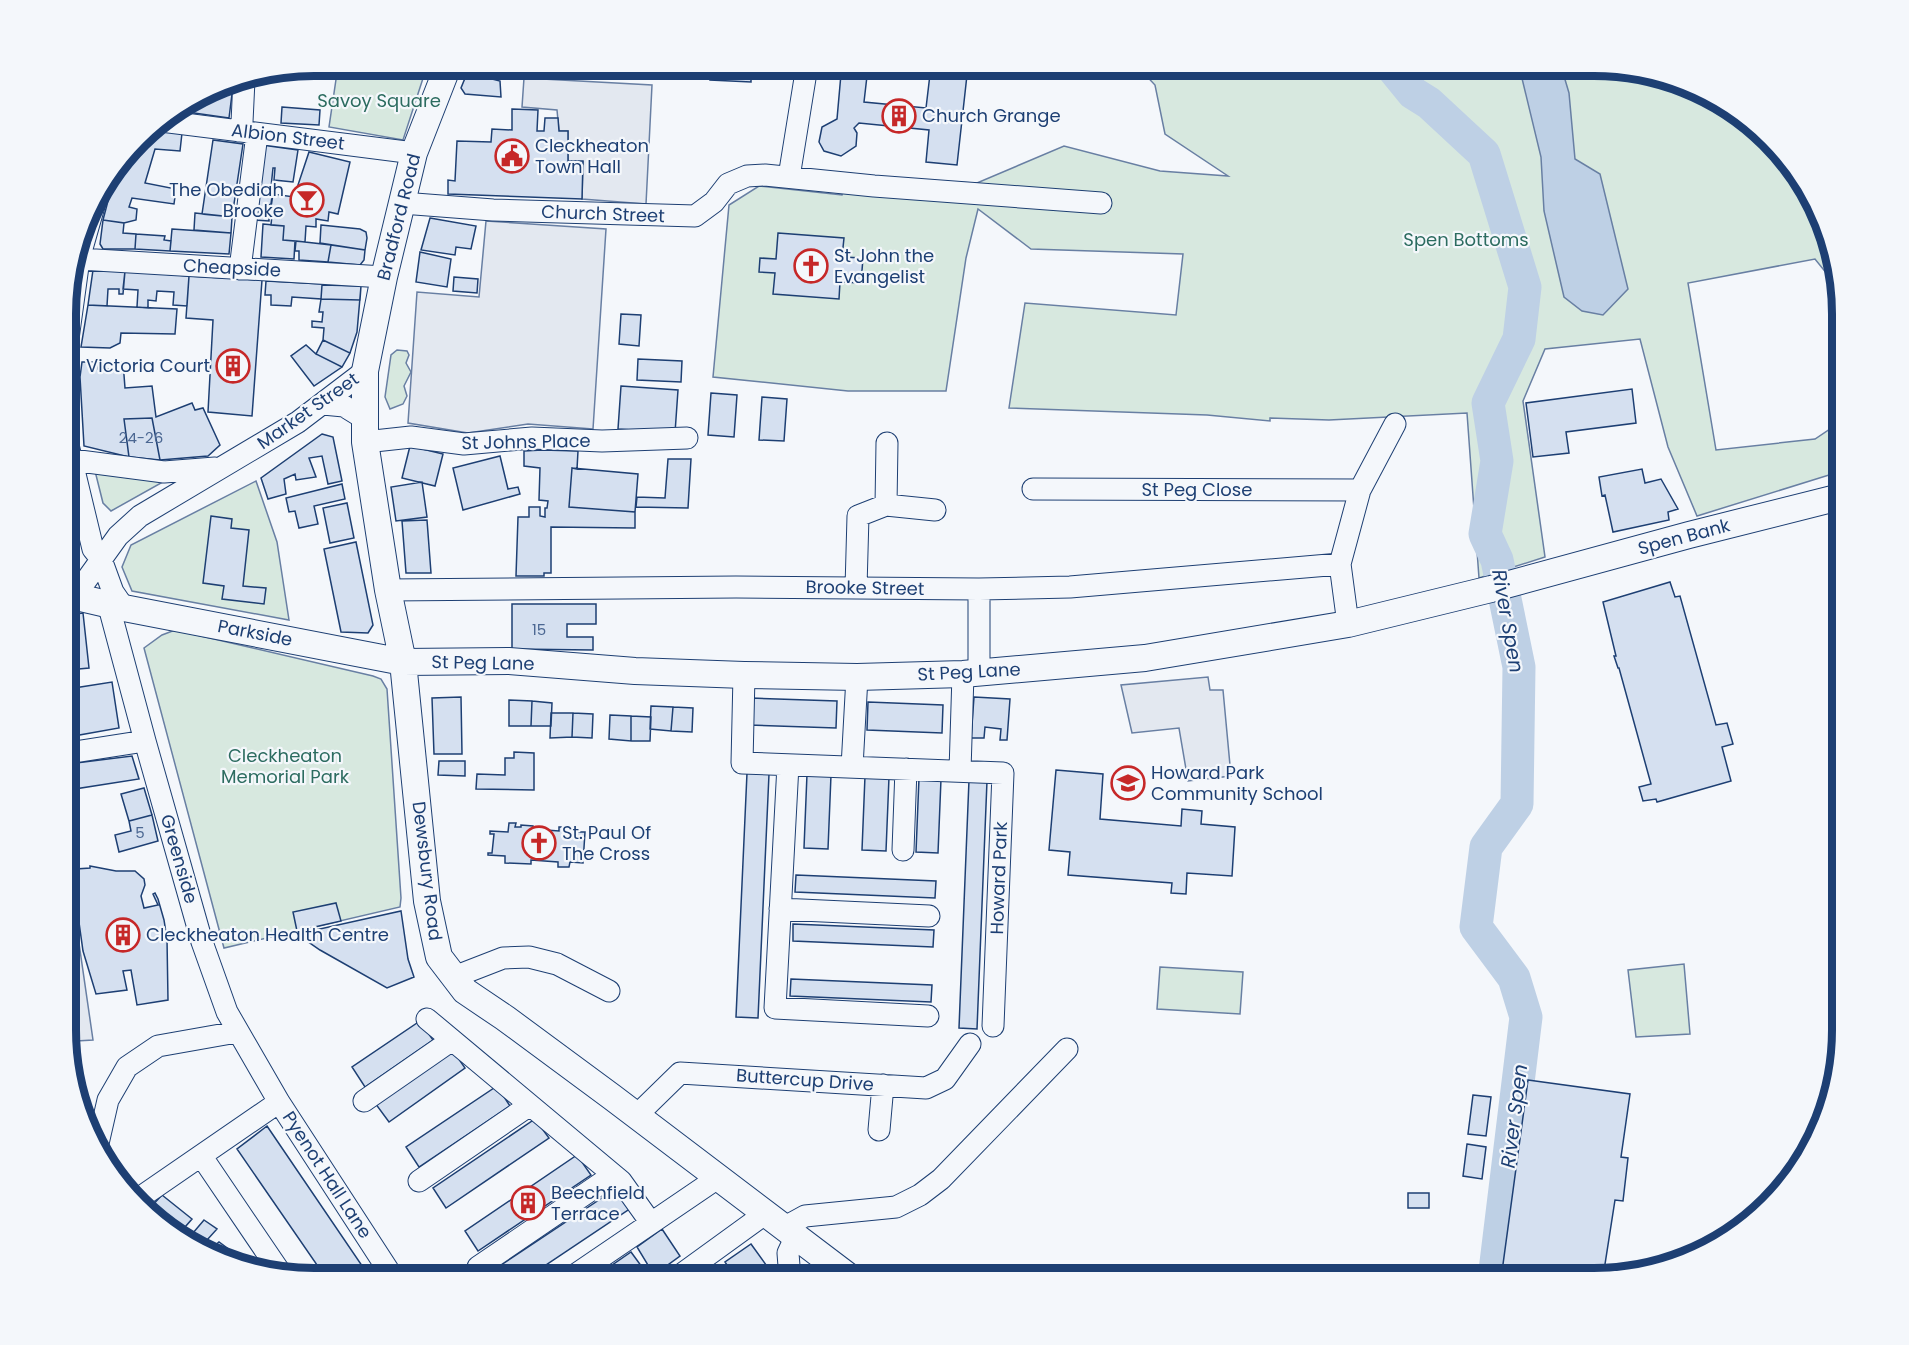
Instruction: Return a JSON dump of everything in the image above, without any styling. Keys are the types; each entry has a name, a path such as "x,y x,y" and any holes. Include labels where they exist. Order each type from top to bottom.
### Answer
{"main road":[{"name":"Bradford Road","path":"365,371 384,277 414,153 444,77"},
{"name":"Dewsbury Road","path":"365,371 365,431 388,590 403,662 427,901 439,957 465,991 505,1018 782,1225"},
{"name":"Spen Bank","path":"1526,579 1832,499"},
{"name":"St Peg Lane","path":"403,662 509,662 635,671 744,675 857,677 971,673 1145,658 1347,624 1526,579"},
{"name":"Parkside","path":"76,596 403,662"},
{"path":"782,1225 838,1268"}],"street":[{"path":"789,177 805,77"},
{"path":"240,268 248,132 242,122 244,87"},
{"name":"Albion Street","path":"174,123 414,153"},
{"name":"Church Street","path":"402,203 493,210 695,216 714,202 728,184 747,176 789,177 874,186 1101,203"},
{"name":"Cheapside","path":"81,272 240,268 384,277"},
{"name":"Market Street","path":"76,588 85,582 118,536 140,516 298,422 365,371"},
{"path":"322,404 344,406 365,431"},
{"path":"1347,624 1340,564 1360,490 1395,424"},
{"name":"St Johns Place","path":"365,431 464,444 532,438 602,441 687,438"},
{"path":"886,505 887,442"},
{"name":"Market Street","path":"76,453 164,472 220,468"},
{"name":"Greenside","path":"76,477 93,549 101,559 113,592 145,741 210,967 226,1012 279,1102"},
{"name":"St Peg Close","path":"1033,489 1360,490"},
{"path":"856,588 858,516 886,505 935,510"},
{"name":"Brooke Street","path":"388,590 725,587 979,589 1070,586 1340,564"},
{"path":"960,771 979,589"},
{"name":"Howard Park","path":"744,675 742,764 1003,773 993,1026"},
{"path":"852,767 857,677"},
{"path":"76,752 145,741"},
{"path":"788,765 775,1008 928,1016"},
{"path":"903,850 906,769"},
{"path":"780,909 929,916"},
{"path":"454,977 503,958 529,957 556,964 609,991"},
{"path":"428,1019 621,1181 651,1223"},
{"path":"100,1134 108,1100 127,1067 158,1046 237,1032"},
{"path":"364,1101 452,1040"},
{"name":"Buttercup Drive","path":"636,1116 680,1073 926,1088 945,1079 970,1044"},
{"path":"697,1268 782,1225 805,1216 896,1207 920,1195 941,1179 1067,1049"},
{"path":"879,1130 883,1085"},
{"path":"143,1196 279,1102"},
{"name":"Pyenot Hall Lane","path":"279,1102 387,1268"},
{"path":"419,1181 530,1106"},
{"path":"202,1157 275,1265"},
{"path":"478,1267 614,1175"},
{"path":"585,1268 719,1177"},
{"path":"782,1225 788,1253 788,1268"}],"green space":[{"name":"Savoy Square","path":"336,77 423,77 403,140 329,127"},
{"name":"Spen Bottoms","path":"1147,77 1610,77 1641,81 1671,89 1713,108 1763,146 1792,182 1808,209 1820,238 1829,276 1815,259 1688,283 1716,450 1815,439 1832,428 1832,474 1697,516 1668,447 1640,339 1545,349 1523,401 1545,557 1479,578 1467,413 1329,420 1270,418 1270,421 1207,415 1009,408 1025,303 1176,315 1183,254 1031,249 978,209 966,258 946,391 848,391 713,377 729,205 759,186 842,195 845,178 977,183 1064,146 1160,171 1228,176 1165,134 1155,85"},
{"path":"397,350 407,351 409,355 406,363 411,372 404,386 407,396 403,404 390,409 385,397 391,355"},
{"path":"95,471 129,478 170,478 111,511 103,503"},
{"path":"256,481 277,542 289,620 132,591 122,567 131,545"},
{"name":"Cleckheaton Memorial Park","path":"175,630 381,679 387,689 400,907 224,948 144,648 162,635"},
{"path":"1684,964 1690,1034 1636,1037 1628,970"},
{"path":"1160,967 1243,972 1240,1014 1157,1009"}],"shaded area":[{"path":"524,78 652,85 646,204 582,199 583,162 568,161 568,131 559,131 557,110 522,107"},
{"path":"486,221 606,229 593,429 528,424 468,433 408,423 417,292 479,297"},
{"path":"1208,677 1210,690 1223,690 1231,776 1188,781 1179,728 1132,733 1121,685"},
{"path":"76,923 93,1040 77,1041"}],"water":[{"path":"1522,77 1564,77 1569,93 1575,159 1600,174 1628,289 1603,315 1582,311 1564,297 1544,211 1541,157"}],"building":[{"path":"466,77 488,77 500,81 501,97 465,94 461,88"},
{"path":"710,77 751,77 751,82 710,80"},
{"name":"Church Grange","path":"841,77 867,77 864,102 926,108 930,77 967,77 957,165 926,162 929,130 859,123 854,128 857,133 856,146 841,156 824,151 819,142 822,127 837,119"},
{"path":"232,94 229,118 189,112 209,101"},
{"path":"282,107 320,110 319,125 281,123"},
{"name":"Cleckheaton Town Hall","path":"512,109 538,110 537,131 544,131 545,118 558,118 559,131 568,131 568,161 583,161 582,199 448,194 448,180 455,181 457,141 491,142 492,129 512,130"},
{"path":"164,131 182,133 180,151 155,149 145,183 176,189 174,204 132,198 129,207 137,209 136,220 124,223 103,220 110,193 146,146"},
{"path":"213,140 243,144 232,217 202,214"},
{"path":"262,145 298,150 293,182 274,180 275,168 273,168 269,221 253,220"},
{"name":"The Obediah Brooke","path":"309,152 350,162 338,214 329,212 328,221 316,219 316,227 306,226 305,242 283,240 284,226 271,225 273,194 294,197"},
{"path":"195,213 232,217 231,233 194,230"},
{"path":"430,218 476,226 471,249 456,247 455,255 421,250"},
{"path":"103,220 124,223 123,233 136,234 135,249 103,249 100,244"},
{"path":"263,224 284,226 283,240 295,241 294,259 261,257"},
{"path":"321,225 360,229 366,232 365,250 320,243"},
{"path":"172,229 231,233 229,254 170,251"},
{"name":"St John the Evangelist","path":"778,233 844,238 842,257 863,258 861,283 840,282 839,299 773,294 775,273 759,272 760,258 776,259"},
{"path":"136,234 165,236 164,240 171,241 170,251 135,249"},
{"path":"296,241 331,245 328,262 299,260 299,251 295,251"},
{"path":"331,245 365,250 364,260 360,265 328,262"},
{"path":"420,252 451,259 447,287 416,282"},
{"path":"93,270 125,271 123,294 119,294 119,289 108,289 107,306 88,305"},
{"path":"125,271 189,276 187,306 173,305 174,292 157,291 156,301 148,300 148,308 137,307 138,290 123,289"},
{"name":"Victoria Court","path":"189,276 262,280 252,416 208,412 213,320 186,318"},
{"path":"454,277 478,279 477,293 453,291"},
{"path":"266,281 361,286 357,332 350,353 342,367 314,386 291,356 306,345 316,354 323,340 324,328 312,327 312,321 322,322 323,312 319,312 321,299 292,297 291,306 271,305 271,295 265,295"},
{"path":"322,285 361,286 360,300 321,299"},
{"path":"88,305 177,309 175,334 121,333 120,343 110,348 81,347"},
{"path":"621,314 641,315 639,346 619,344"},
{"path":"323,340 350,353 342,367 316,354"},
{"path":"638,359 682,361 681,382 637,380"},
{"path":"82,362 98,362 98,369 112,369 112,362 123,362 125,388 152,386 156,417 192,403 195,410 203,408 220,445 208,456 160,460 129,457 84,446 80,377"},
{"path":"621,386 678,390 675,433 618,429"},
{"path":"621,386 678,390 675,433 618,429"},
{"path":"1632,389 1636,423 1566,432 1569,453 1533,457 1526,403"},
{"path":"711,393 737,395 734,437 708,435"},
{"path":"762,397 787,399 784,441 759,440"},
{"path":"152,418 160,460 129,457 124,419"},
{"path":"322,434 333,437 342,481 328,484 322,456 309,458 316,477 296,480 295,474 284,479 286,494 268,499 261,478"},
{"path":"410,446 443,454 435,486 402,478"},
{"path":"524,451 578,451 577,469 572,468 569,507 635,512 635,528 551,527 551,573 544,573 544,576 516,576 518,517 529,517 529,507 540,507 540,516 545,517 548,501 539,500 540,468 524,466"},
{"path":"500,456 508,489 518,487 520,494 463,510 453,468"},
{"path":"668,459 691,459 688,508 636,507 637,497 665,498"},
{"path":"572,468 638,474 635,512 569,507"},
{"path":"1642,469 1645,483 1661,479 1678,509 1668,512 1669,520 1613,532 1599,477"},
{"path":"422,482 427,517 396,521 391,487"},
{"path":"342,484 345,499 314,506 318,524 299,528 295,511 289,512 286,498"},
{"path":"347,503 354,538 330,543 323,508"},
{"path":"211,516 232,519 231,528 249,530 243,586 266,588 264,604 222,599 224,586 203,583"},
{"path":"427,520 431,573 406,573 402,521"},
{"path":"356,542 373,625 368,633 341,632 324,549"},
{"path":"1670,582 1675,597 1680,596 1716,725 1727,723 1733,744 1722,747 1731,781 1657,802 1656,799 1643,801 1639,787 1651,784 1614,656 1616,656 1603,602"},
{"path":"512,604 596,604 596,624 567,624 567,637 593,637 593,650 512,649"},
{"path":"83,613 89,668 76,669 76,614"},
{"path":"112,682 119,728 76,736 76,688"},
{"path":"461,697 462,754 434,754 432,698"},
{"path":"974,697 1010,699 1007,740 1000,740 1001,729 985,727 984,738 971,738"},
{"path":"751,698 837,701 836,728 749,725"},
{"path":"509,700 532,701 531,726 509,726"},
{"path":"532,701 552,703 551,726 531,726"},
{"path":"868,702 943,705 942,733 867,730"},
{"path":"651,706 673,707 671,731 650,729"},
{"path":"673,707 693,708 692,732 671,731"},
{"path":"551,713 573,713 572,737 550,738"},
{"path":"573,713 593,714 592,738 572,737"},
{"path":"610,715 631,716 631,741 609,739"},
{"path":"631,716 651,717 650,741 631,741"},
{"path":"514,752 534,753 534,790 476,789 477,774 505,775 505,758 514,758"},
{"path":"132,756 139,779 76,789 76,763"},
{"path":"439,761 465,761 465,776 438,775"},
{"path":"1056,770 1103,774 1100,819 1181,826 1182,809 1202,811 1201,824 1235,827 1232,876 1187,873 1186,894 1171,893 1172,883 1068,875 1070,852 1049,850"},
{"path":"747,773 769,774 758,1018 736,1017"},
{"path":"807,774 831,775 828,849 804,848"},
{"path":"865,776 889,777 886,851 862,850"},
{"path":"919,778 941,779 938,853 916,852"},
{"path":"969,780 987,781 977,1029 959,1028"},
{"path":"144,788 152,815 129,821 121,794"},
{"path":"152,815 158,841 119,852 115,835 131,831 129,821"},
{"name":"St. Paul Of The Cross","path":"509,823 516,823 515,827 533,826 533,829 559,831 559,827 572,827 572,832 585,832 583,863 570,862 569,867 558,867 558,862 531,860 531,864 505,863 505,856 488,855 492,853 494,834 490,834 490,831 508,832"},
{"name":"Cleckheaton Health Centre","path":"90,866 116,871 135,871 144,879 145,885 141,896 144,908 158,905 153,894 155,893 164,920 167,939 168,1000 137,1005 131,970 123,971 127,990 96,994 83,951 77,908 76,869 90,868"},
{"path":"796,875 936,881 935,898 795,892"},
{"path":"336,903 341,921 297,931 293,912"},
{"path":"401,911 408,959 414,977 387,988 320,950 297,934"},
{"path":"793,924 934,930 933,947 793,941"},
{"path":"791,979 932,985 931,1002 790,996"},
{"path":"420,1021 433,1040 365,1087 352,1067"},
{"path":"452,1049 465,1068 389,1122 375,1103"},
{"path":"1528,1080 1630,1094 1621,1157 1628,1158 1623,1201 1615,1200 1604,1268 1502,1268"},
{"path":"497,1086 510,1106 419,1167 406,1147"},
{"path":"1473,1095 1491,1097 1486,1136 1468,1134"},
{"path":"535,1119 549,1138 446,1208 433,1188"},
{"path":"267,1126 364,1268 319,1268 237,1149"},
{"path":"1467,1144 1486,1147 1482,1179 1463,1176"},
{"name":"Beechfield Terrace","path":"577,1155 591,1175 478,1251 465,1231"},
{"path":"617,1188 631,1208 541,1268 497,1268"},
{"path":"1408,1193 1429,1193 1429,1208 1408,1208"},
{"path":"162,1195 192,1219 183,1229 153,1205"},
{"path":"204,1220 217,1229 207,1240 211,1245 192,1234"},
{"path":"662,1229 680,1256 664,1268 650,1268 637,1247"},
{"path":"219,1242 230,1250 228,1252 214,1246"},
{"path":"751,1244 768,1268 729,1268 725,1262"},
{"path":"631,1252 643,1268 608,1268"}],"waterway":[{"name":"River Spen","path":"1400,77 1413,93 1429,103 1484,154 1525,287 1519,339 1488,403 1497,461 1485,534 1497,560 1519,667 1517,804 1486,847 1476,927 1514,978 1526,1017 1495,1268"}],"place":[{"name":"Church Grange","path":"899,116"},
{"name":"Cleckheaton Town Hall","path":"512,156"},
{"name":"The Obediah Brooke","path":"307,200"},
{"name":"St John the Evangelist","path":"811,266"},
{"name":"Victoria Court","path":"233,366"},
{"name":"Howard Park Community School","path":"1128,783"},
{"name":"St. Paul Of The Cross","path":"539,843"},
{"name":"Cleckheaton Health Centre","path":"123,935"},
{"name":"Beechfield Terrace","path":"528,1203"}]}
